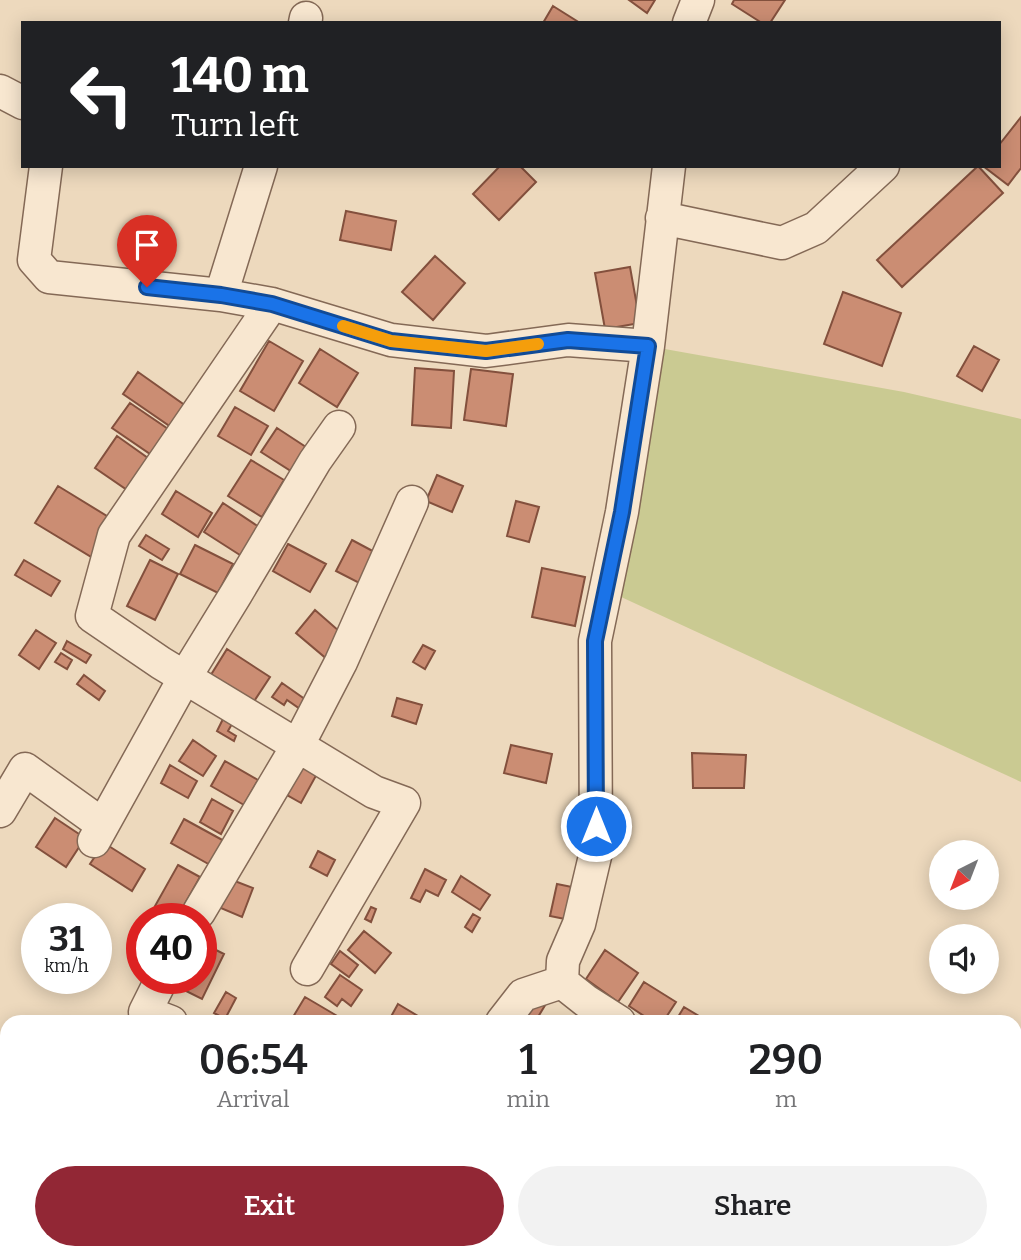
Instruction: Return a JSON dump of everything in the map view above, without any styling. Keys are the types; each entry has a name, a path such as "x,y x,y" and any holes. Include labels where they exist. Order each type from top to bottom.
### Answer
{"street":[{"path":"690,21 698,0"},
{"path":"0,91 21,102"},
{"path":"46,168 34,260 49,277 221,295 272,304 391,341 486,351 568,340 648,346"},
{"path":"221,295 260,168"},
{"path":"562,982 563,961 579,924 596,852 595,641 622,512 648,346 669,168"},
{"path":"662,218 782,243 816,228 881,168"},
{"path":"272,304 114,535 92,616 185,677 374,792 404,803 307,969"},
{"path":"0,811 25,769 99,833 185,677 315,461 339,427"},
{"path":"204,903 298,745 341,662 412,502"},
{"path":"507,1015 523,995 562,982"},
{"path":"562,982 608,1015"},
{"path":"153,1015 145,1012 154,994"}],"green space":[{"path":"648,346 904,392 1021,419 1021,782 606,590"}],"building":[{"path":"629,0 655,0 647,13"},
{"path":"734,0 785,0 771,21 759,21 732,4"},
{"path":"553,6 577,21 544,21"},
{"path":"1021,117 1021,168 1008,185 986,168 1001,168 1001,142"},
{"path":"498,168 522,168 536,182 499,220 473,194"},
{"path":"976,168 980,168 1003,193 902,287 877,260"},
{"path":"346,211 396,221 391,250 340,240"},
{"path":"435,256 465,283 433,320 402,292"},
{"path":"630,267 640,323 605,329 595,273"},
{"path":"843,292 901,313 882,366 824,344"},
{"path":"269,341 303,361 274,411 240,391"},
{"path":"974,346 999,360 982,391 957,376"},
{"path":"320,349 358,373 337,407 299,383"},
{"path":"415,368 454,371 451,428 412,425"},
{"path":"471,369 513,374 506,426 464,420"},
{"path":"138,372 186,406 171,427 123,394"},
{"path":"130,403 174,433 156,458 112,428"},
{"path":"235,407 268,426 251,455 218,436"},
{"path":"277,428 309,449 294,473 261,452"},
{"path":"117,436 155,463 133,494 95,468"},
{"path":"251,460 284,480 262,517 228,496"},
{"path":"437,475 463,486 452,512 426,501"},
{"path":"58,486 120,524 98,561 35,523"},
{"path":"176,491 212,513 198,537 162,514"},
{"path":"516,501 539,507 529,542 507,536"},
{"path":"223,503 262,529 243,557 204,532"},
{"path":"146,535 169,549 162,560 139,546"},
{"path":"352,540 382,556 367,587 336,571"},
{"path":"288,544 326,564 310,592 273,571"},
{"path":"195,545 233,564 218,593 180,574"},
{"path":"24,560 60,581 51,596 15,575"},
{"path":"150,560 178,574 155,620 127,606"},
{"path":"542,568 585,577 575,626 532,617"},
{"path":"315,610 347,638 328,660 296,633"},
{"path":"36,630 56,643 39,669 19,655"},
{"path":"67,641 91,655 86,663 63,649"},
{"path":"423,645 435,651 425,669 413,662"},
{"path":"227,649 270,677 251,706 209,678"},
{"path":"61,653 72,660 67,669 55,662"},
{"path":"84,675 105,691 99,700 77,684"},
{"path":"282,683 309,702 303,711 287,700 284,705 272,697"},
{"path":"397,698 422,705 416,724 392,716"},
{"path":"223,719 232,724 228,731 236,736 234,741 217,731"},
{"path":"193,740 216,756 203,776 179,761"},
{"path":"511,745 552,754 546,783 504,773"},
{"path":"692,753 746,755 744,788 693,788"},
{"path":"225,761 258,780 244,805 211,786"},
{"path":"303,764 318,772 301,803 287,795"},
{"path":"170,765 197,781 188,798 161,783"},
{"path":"212,799 233,811 221,834 200,822"},
{"path":"55,818 85,838 66,867 36,847"},
{"path":"184,819 226,842 212,866 171,843"},
{"path":"104,843 145,869 132,891 90,864"},
{"path":"318,851 335,860 327,876 310,867"},
{"path":"178,865 200,877 185,903 157,903"},
{"path":"425,869 446,880 438,896 426,890 420,902 411,898"},
{"path":"461,876 490,895 480,910 452,892"},
{"path":"227,878 253,888 242,917 217,906"},
{"path":"557,884 577,888 570,920 550,916"},
{"path":"371,907 376,909 371,922 365,919"},
{"path":"473,914 480,918 472,932 465,927"},
{"path":"364,931 391,953 375,973 348,950"},
{"path":"217,950 224,954 217,968"},
{"path":"605,950 638,973 618,1002 586,979"},
{"path":"340,951 358,965 349,977 331,964"},
{"path":"340,975 362,990 351,1006 342,999 337,1006 325,997"},
{"path":"644,982 676,1002 668,1015 642,1015 629,1006"},
{"path":"226,992 236,998 227,1015 214,1013"},
{"path":"192,994 204,994 202,999"},
{"path":"305,997 336,1015 294,1015"},
{"path":"539,997 547,1002 539,1015 528,1015"},
{"path":"398,1004 416,1015 392,1015"},
{"path":"684,1007 697,1015 679,1015"}],"slow traffic":[{"path":"343,326 391,341 486,351 538,344"}],"route":[{"path":"147,287 272,304 391,341 486,351 568,340 648,346 622,512 595,641 596,826"}]}
